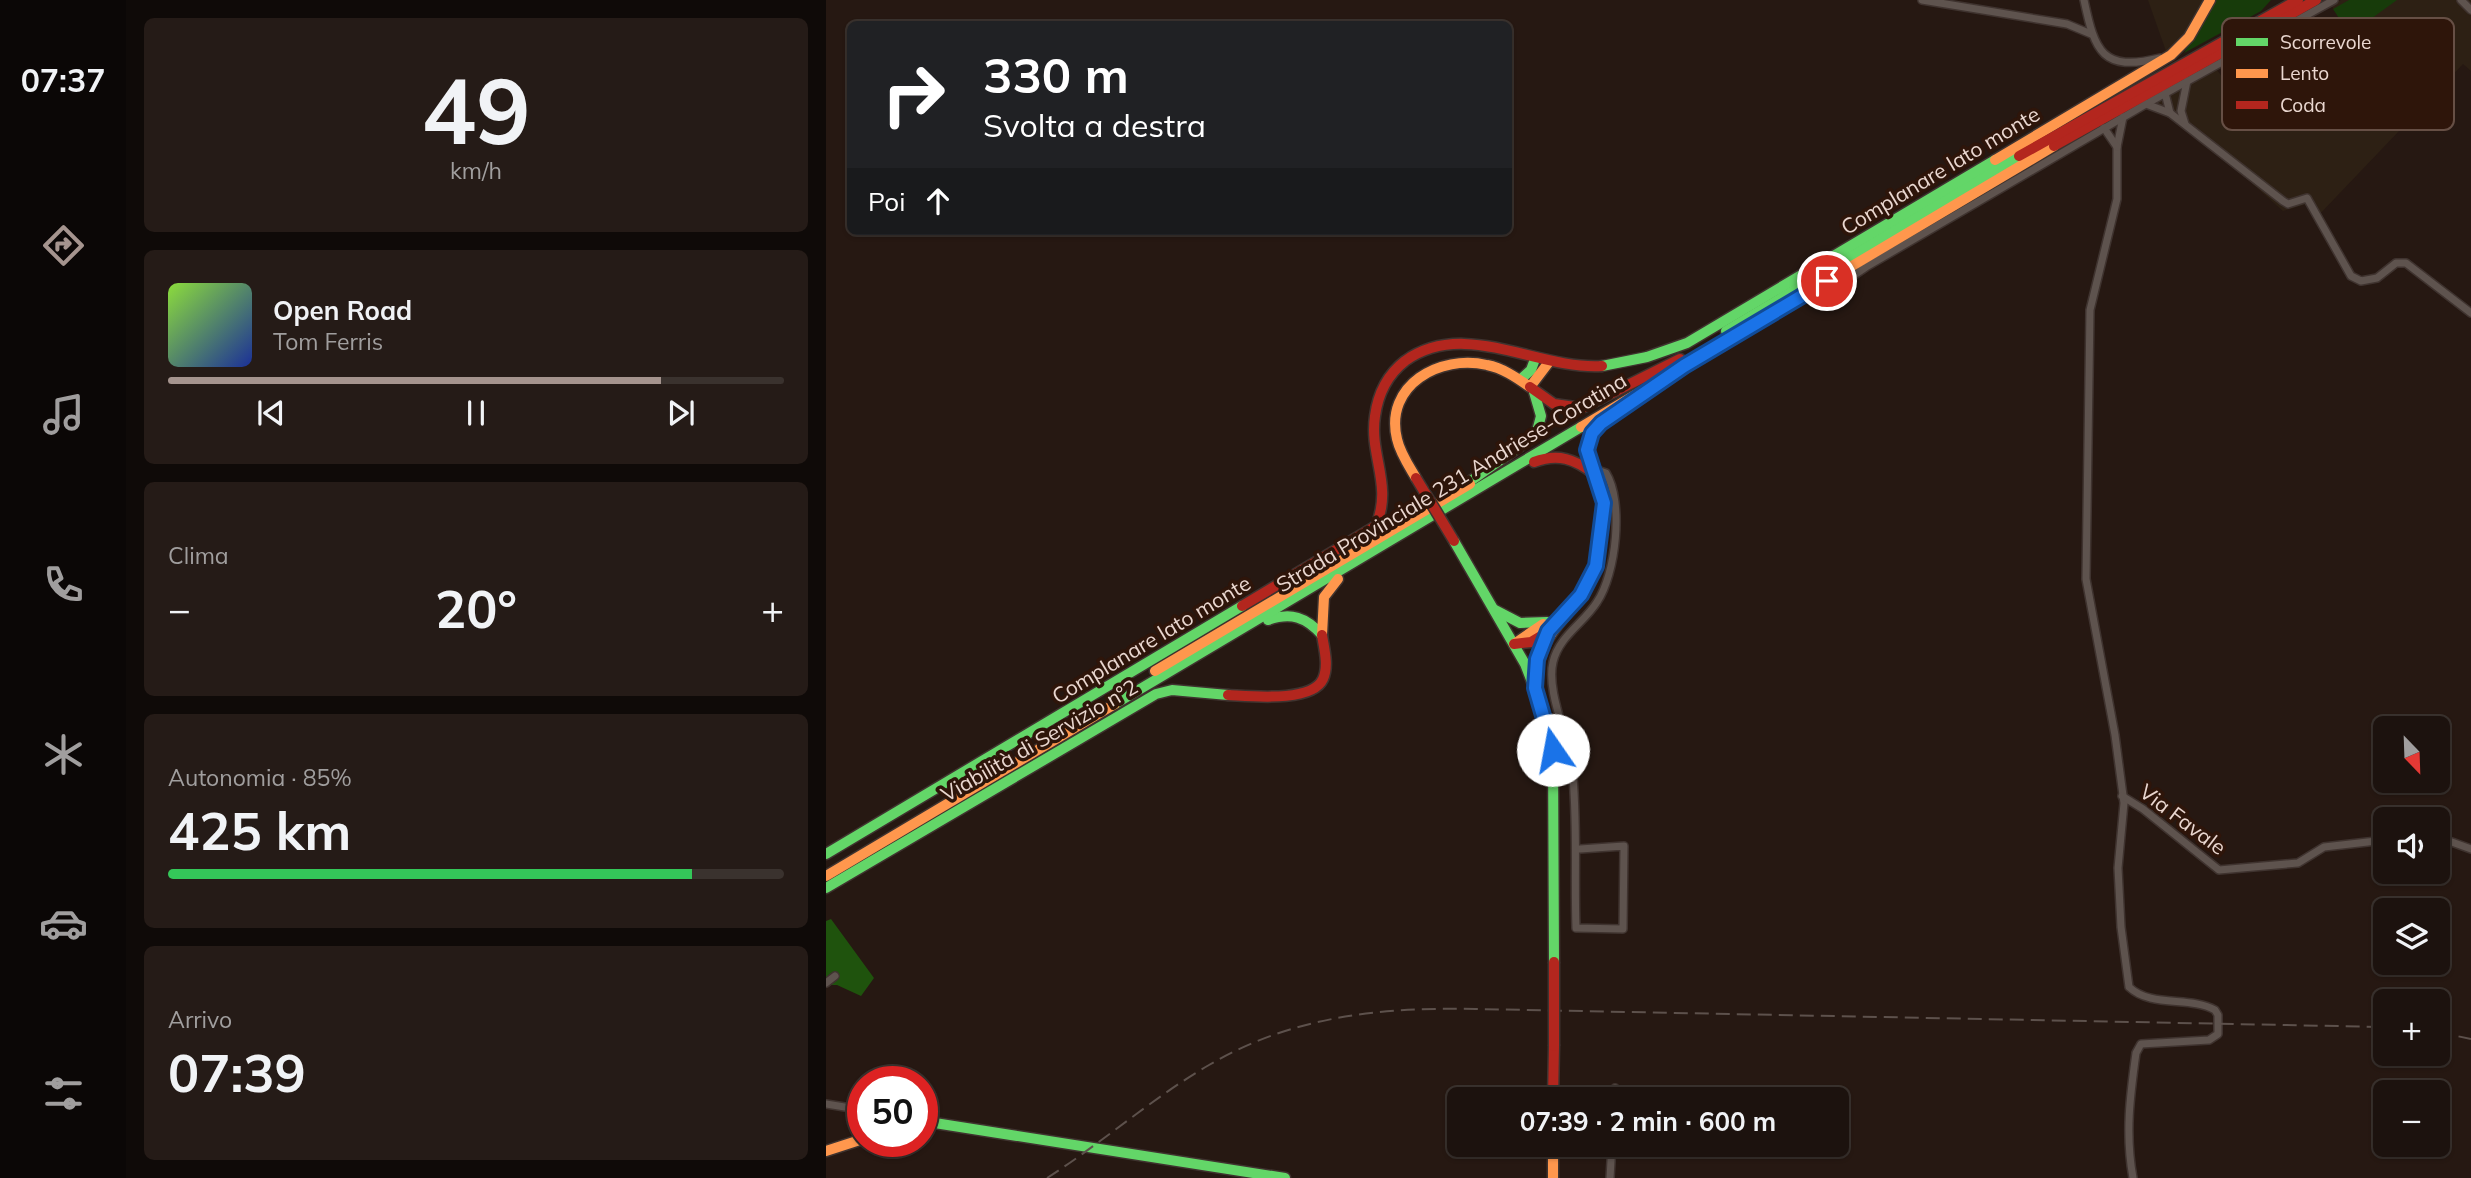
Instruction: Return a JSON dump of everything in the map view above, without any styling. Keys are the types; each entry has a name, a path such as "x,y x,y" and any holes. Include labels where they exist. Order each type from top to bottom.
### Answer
{"main road":[{"name":"Complanare lato monte","path":"826,854 1376,526 1384,511 1385,491 1372,430 1376,402 1387,380 1402,362 1448,342 1471,342 1549,362 1577,366 1614,365 1640,361 1687,343 2171,55 2189,37 2210,0"},
{"path":"2255,18 2276,0"},
{"name":"Strada Provinciale 231 Andriese-Coratina","path":"2265,18 2298,0"},
{"name":"Strada Provinciale 231 Andriese-Coratina","path":"2283,18 2316,0"},
{"path":"2187,61 2222,39"},
{"name":"Strada Provinciale 231 Andriese-Coratina","path":"1682,363 2085,117 2222,42"},
{"name":"Strada Provinciale 231 Andriese-Coratina","path":"826,866 2090,125 2222,52"},
{"path":"1521,379 1531,370 1535,359"},
{"path":"1553,1087 1553,750 1535,688 1514,644 1402,453 1396,427 1400,404 1415,381 1441,365 1467,360 1497,365 1560,407 1585,408 1682,363"},
{"path":"1454,498 1535,435 1541,418 1532,389 1549,362"},
{"path":"1514,644 1560,617 1582,593 1597,561 1604,503 1587,450 1595,429 1682,363"},
{"path":"1454,498 1549,457 1573,459 1594,474"},
{"name":"Strada Provinciale 231 Andriese-Coratina","path":"826,876 1387,543 1454,498"},
{"name":"Viabilità di Servizio n°2","path":"826,888 1156,694 1172,690 1286,696 1311,691 1324,677 1320,608 1325,592 1387,543"},
{"path":"1494,609 1517,622 1548,626"},
{"path":"1190,660 1280,616 1303,618 1322,635"},
{"path":"1535,688 1537,659 1548,626"},
{"path":"938,1122 1285,1178"},
{"path":"826,1151 847,1144"},
{"path":"1552,1178 1553,1157"}],"street":[{"path":"1922,0 2067,24 2091,34"},
{"path":"2084,0 2091,34 2101,53 2123,63 2171,55"},
{"path":"2301,18 2334,0"},
{"path":"2460,0 2471,10"},
{"path":"1838,293 1841,284 1857,273 2222,62"},
{"path":"2181,111 2187,81"},
{"path":"2165,93 2181,111 2185,125"},
{"path":"2165,93 2170,113"},
{"path":"2146,104 2170,113 2288,204 2307,198 2351,275 2361,281 2377,278 2396,263 2406,263 2471,313"},
{"path":"2123,117 2117,146 2117,199 2090,310 2086,579 2115,735 2122,796 2118,868 2121,927 2129,987 2136,994 2206,1005 2215,1010 2219,1023 2218,1034 2209,1040 2153,1041 2141,1044 2137,1053 2127,1116 2126,1138 2133,1178"},
{"path":"2104,128 2117,146"},
{"path":"1580,849 1623,846 1623,929 1576,928 1573,779 1552,676 1556,651 1596,604 1610,574 1614,495 1606,473 1600,471 1594,474"},
{"name":"Via Favale","path":"2122,796 2143,809 2219,870 2298,863 2324,847 2373,841"},
{"path":"2450,841 2471,849"},
{"path":"826,983 835,976"},
{"path":"826,1104 847,1107"},
{"path":"1610,1178 1611,1157"}],"shaded area":[{"path":"2148,0 2207,0 2183,40 2167,54"},
{"path":"2341,0 2471,0 2471,71 2463,64 2454,73 2454,18 2339,18 2331,5"},
{"path":"2216,69 2222,76 2222,130 2400,130 2316,218 2307,204 2283,211 2220,155 2157,109 2147,106"}],"green space":[{"path":"2216,0 2271,0 2261,11 2248,18 2222,18 2222,32 2184,53"},
{"path":"2349,0 2397,0 2372,18 2339,18 2333,9"},
{"path":"831,919 874,978 861,996 837,985 826,985 826,921"}],"railway":[{"path":"1047,1178 1167,1092 1240,1048 1305,1025 1372,1013 1476,1009 2373,1027"},
{"path":"2450,1035 2471,1039"}],"traffic: fast":[{"path":"1726,331 2019,156"},
{"path":"1602,366 1647,357 1687,343 1995,160"},
{"path":"1521,379 1531,370 1535,359"},
{"path":"1462,487 1536,435 1541,416 1534,392"},
{"path":"1115,704 1581,427"},
{"path":"1454,541 1525,664 1545,715 1553,750 1554,962"},
{"path":"826,854 1242,606"},
{"path":"1495,610 1520,623 1547,622"},
{"path":"1268,620 1291,616 1304,620 1322,635"},
{"path":"826,888 1156,694 1172,690 1228,695"},
{"path":"938,1124 1285,1178"}],"traffic: slow":[{"path":"1995,160 2171,55 2189,37 2210,0"},
{"path":"1581,427 2054,146"},
{"path":"1416,478 1398,444 1395,420 1399,403 1407,389 1434,369 1469,363 1499,368 1530,387 1549,362"},
{"path":"1536,683 1543,649 1549,637 1582,594 1595,567 1603,506 1600,487 1594,474"},
{"path":"1155,671 1470,484"},
{"path":"1322,635 1324,597 1338,579"},
{"path":"1514,644 1543,624"},
{"path":"826,876 1115,704"},
{"path":"826,1151 847,1144"},
{"path":"1553,1157 1553,1178"}],"traffic: jam":[{"path":"2266,18 2298,0"},
{"path":"2284,18 2316,0"},
{"path":"2019,156 2222,42"},
{"path":"2054,146 2222,52"},
{"path":"1242,606 1376,526 1382,497 1374,430 1376,408 1388,379 1405,361 1428,349 1452,344 1501,349 1577,365 1602,366"},
{"path":"1530,387 1554,404 1582,408 1680,359"},
{"path":"1594,474 1590,444 1595,431 1606,419"},
{"path":"1534,462 1551,458 1566,459 1594,474"},
{"path":"1416,478 1454,541"},
{"path":"1514,644 1531,642 1546,633"},
{"path":"1228,695 1294,695 1317,687 1326,668 1322,635"},
{"path":"1554,962 1554,1046"},
{"path":"1553,1087 1554,1046"}],"route":[{"path":"1553,750 1535,688 1536,666 1548,631 1587,586 1597,561 1604,503 1601,487 1587,452 1592,433 1601,423 1684,366 1827,281"}]}
